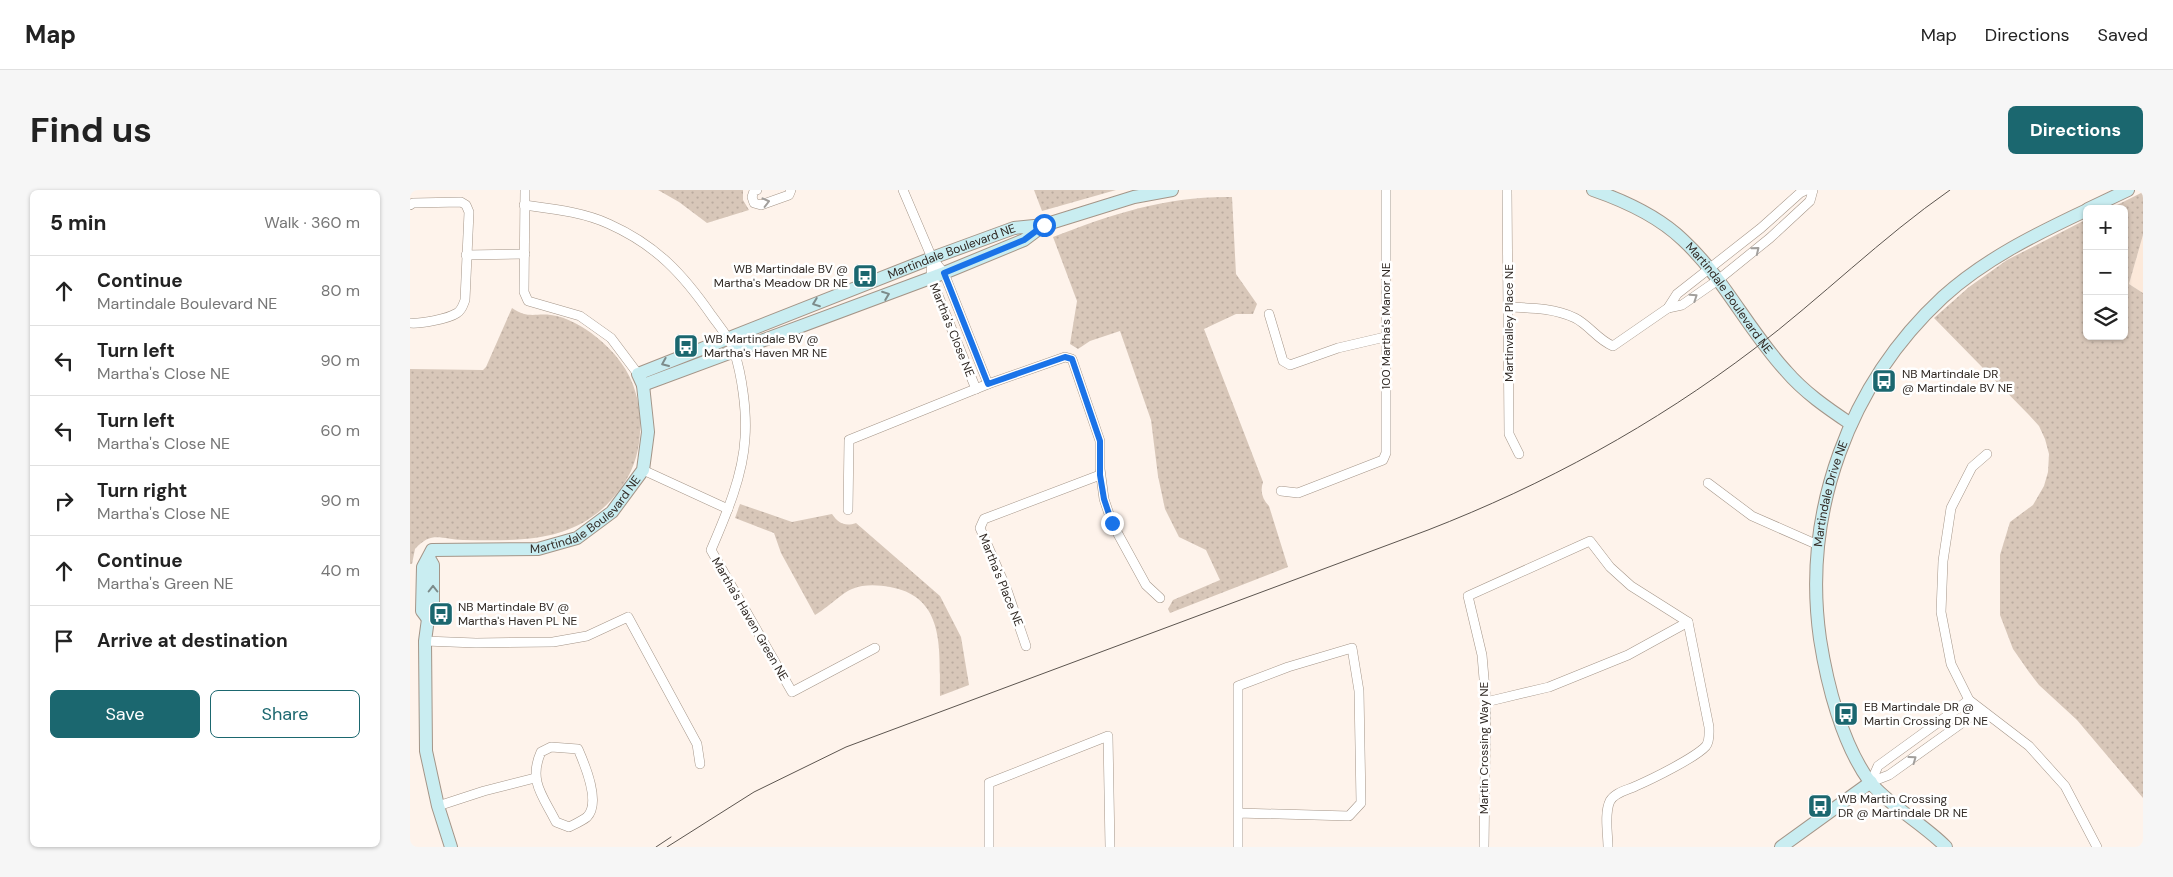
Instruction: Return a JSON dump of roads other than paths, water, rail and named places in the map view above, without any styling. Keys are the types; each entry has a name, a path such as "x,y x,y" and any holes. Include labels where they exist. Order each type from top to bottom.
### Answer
{"street":[{"path":"525,190 524,292 528,300 580,316 611,338 641,380"},
{"path":"757,190 752,197 754,203 761,206 789,195 791,190"},
{"path":"903,190 932,258"},
{"name":"Martindale Boulevard NE","path":"641,380 728,339 932,258 1014,228 1044,225 1134,197 1172,190"},
{"name":"100 Martha's Manor NE","path":"1281,491 1298,493 1383,460 1386,453 1386,190"},
{"name":"Martinvalley Place NE","path":"1507,190 1509,434 1519,454"},
{"name":"Martindale Boulevard NE","path":"1593,190 1633,206 1682,239 1710,269 1785,371 1805,390 1851,424"},
{"path":"1668,308 1676,294 1710,269 1806,190"},
{"path":"1509,307 1545,308 1576,319 1603,342 1613,346 1668,308 1682,305 1718,280 1770,238 1810,201 1813,190"},
{"name":"Martindale Drive NE","path":"2096,205 2128,190"},
{"path":"410,205 413,203 461,202 469,212 465,300 462,308 456,314 418,324 410,323"},
{"name":"Martha's Haven Green NE","path":"524,205 570,212 608,223 646,242 671,264 692,287 728,339 734,352 743,398 745,438 740,466 728,509 711,550 792,692 875,648"},
{"name":"Martindale Drive NE","path":"1946,847 1932,832 1870,782 1849,742 1825,672 1816,605 1818,544 1828,486 1851,424 1881,371 1903,342 1943,298 1976,271 2021,242 2083,211"},
{"name":"Martindale Boulevard NE","path":"641,380 734,352 944,273 1024,240 1044,225"},
{"path":"466,255 525,254"},
{"name":"Martha's Close NE","path":"932,258 944,273 988,384"},
{"name":"Martha's Close NE","path":"932,258 931,278 976,389"},
{"path":"1269,314 1284,361 1290,365 1338,348 1385,337"},
{"name":"Martha's Close NE","path":"848,510 849,440 988,384 1065,357 1072,359 1100,441 1100,475"},
{"name":"Martindale Boulevard NE","path":"451,847 438,806 426,751 425,641 428,619 422,611 423,567 432,550 538,549 577,538 612,512 643,470 648,432 641,380"},
{"path":"1987,454 1972,467 1951,508 1943,561 1941,612 1951,664 1969,700 2029,746 2065,786 2097,847"},
{"path":"643,470 728,509"},
{"path":"1100,475 1104,499 1112,523 1146,585 1160,598"},
{"name":"Martha's Place NE","path":"1026,646 1007,590 980,528 984,519 1100,475"},
{"path":"1708,483 1752,516 1818,544"},
{"name":"Martin Crossing Way NE","path":"1484,847 1486,702 1482,655 1468,596 1590,542 1610,567 1631,586 1688,622"},
{"path":"425,641 476,643 553,642 587,636 628,617 698,744 700,764"},
{"path":"1486,702 1549,687 1628,655 1688,622 1710,735 1706,745 1679,763 1637,786 1616,794 1610,800 1608,808 1608,847"},
{"path":"1238,813 1349,816 1361,803 1359,691 1352,648 1288,667 1238,686 1238,813 1238,847"},
{"path":"1870,782 1878,766 1969,700"},
{"path":"1781,847 1870,782 1889,775 1980,710"},
{"path":"989,847 989,783 1108,736 1110,847"},
{"path":"551,747 578,749 592,792 592,808 587,817 570,827 556,822 535,778 536,763 540,752 551,747"},
{"path":"438,806 484,790 535,778"}],"tram line":[{"path":"667,847 754,792 846,747 1428,530 1556,473 1637,428 1716,377 1754,349 1900,228 1950,190"},
{"path":"656,847 671,837"}],"place":[{"name":"WB Martindale BV @ Martha's Meadow DR NE","path":"865,276"},
{"name":"WB Martindale BV @ Martha's Haven MR NE","path":"686,346"},
{"name":"NB Martindale DR @ Martindale BV NE","path":"1884,381"},
{"name":"NB Martindale BV @ Martha's Haven PL NE","path":"441,614"},
{"name":"EB Martindale DR @ Martin Crossing DR NE","path":"1846,714"},
{"name":"WB Martin Crossing DR @ Martindale DR NE","path":"1820,806"}]}
